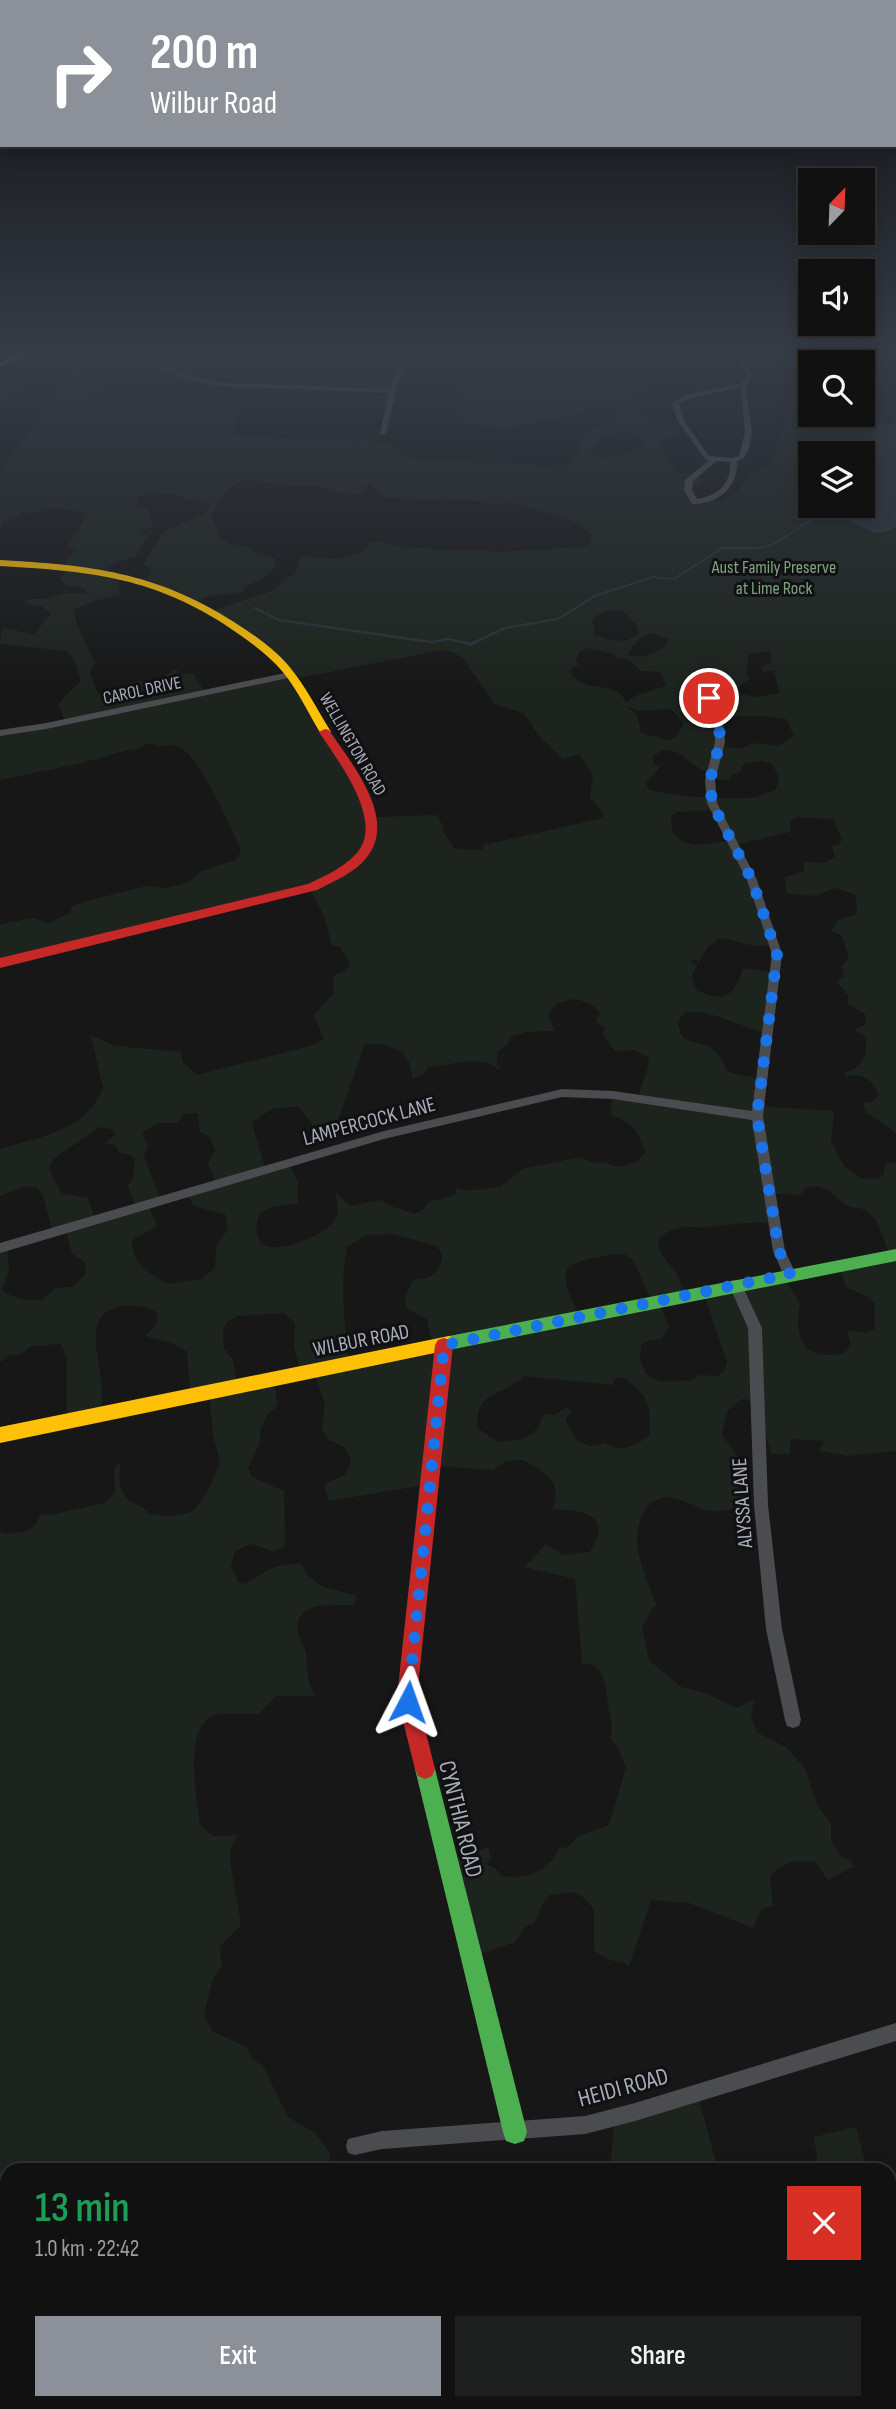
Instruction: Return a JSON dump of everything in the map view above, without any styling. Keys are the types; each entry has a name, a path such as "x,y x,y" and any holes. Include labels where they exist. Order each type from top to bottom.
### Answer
{"street":[{"path":"706,466 689,480 688,490 695,502 723,493 732,482 733,466"},
{"name":"WELLINGTON ROAD","path":"0,563 100,570 163,586 219,618 264,650 290,675 365,799 374,825 370,846 363,856 342,874 312,887 0,963"},
{"name":"CAROL DRIVE","path":"0,733 46,726 290,675"},
{"path":"702,682 719,723 720,742 710,780 712,803 752,880 777,954 757,1116 779,1251 790,1274"},
{"name":"LAMPERCOCK LANE","path":"0,1248 384,1135 562,1093 613,1095 757,1116"},
{"name":"WILBUR ROAD","path":"0,1434 790,1274 896,1255"},
{"name":"ALYSSA LANE","path":"735,1285 755,1328 761,1506 775,1629 793,1720"},
{"name":"CYNTHIA ROAD","path":"444,1345 407,1697 515,2132"},
{"name":"HEIDI ROAD","path":"355,2146 382,2140 515,2132 585,2124 635,2112 896,2032"}],"green space":[{"name":"Aust Family Preserve at Lime Rock","path":"3,466 673,466 676,472 707,479 695,486 689,493 691,497 702,501 720,501 736,493 750,474 770,466 798,466 798,518 850,518 853,523 864,525 869,531 896,528 896,1133 866,1112 862,1103 873,1102 879,1094 873,1084 862,1076 846,1076 844,1072 856,1068 863,1060 865,1036 854,1030 866,1024 865,1014 848,1004 848,995 837,981 844,977 842,966 849,958 842,936 831,931 838,920 857,914 856,895 835,888 815,896 789,894 786,891 785,877 804,872 804,862 824,863 835,857 832,846 838,845 842,840 833,819 797,817 791,820 790,832 735,845 770,945 750,945 720,938 708,947 699,962 694,959 690,962 697,965 692,975 695,989 720,997 736,986 743,968 777,973 765,1033 706,1013 685,1012 678,1021 683,1036 715,1051 728,1072 759,1079 760,1106 834,1111 831,1141 844,1166 862,1179 880,1178 884,1174 885,1164 896,1162 896,1451 848,1456 819,1451 824,1441 791,1439 790,1454 772,1454 760,1413 756,1406 742,1399 727,1411 722,1434 739,1460 742,1497 731,1509 721,1511 705,1510 669,1497 659,1499 646,1509 637,1533 643,1570 657,1606 653,1607 642,1628 649,1660 681,1687 705,1693 737,1708 754,1699 751,1716 757,1732 787,1748 805,1768 817,1805 831,1824 831,1841 840,1855 852,1862 853,1867 828,1880 815,1862 796,1862 779,1868 770,1877 773,1906 762,1909 753,1928 689,1903 651,1900 629,1966 609,1960 594,1951 594,1909 580,1895 571,1892 550,1895 543,1903 534,1924 526,1925 515,1942 477,1955 450,1861 488,1847 491,1859 486,1864 495,1868 502,1876 521,1876 536,1872 549,1863 560,1847 567,1848 578,1836 609,1825 626,1768 617,1746 610,1738 612,1725 602,1676 595,1666 582,1664 575,1579 524,1567 546,1544 563,1555 590,1552 596,1539 597,1522 585,1513 553,1509 556,1494 553,1482 541,1470 523,1460 506,1461 493,1470 437,1466 431,1484 329,1501 324,1485 346,1474 351,1461 345,1448 328,1439 322,1429 325,1404 314,1372 300,1369 294,1347 295,1323 284,1313 237,1316 226,1323 223,1332 224,1349 233,1360 238,1385 273,1379 278,1405 267,1415 260,1431 260,1443 248,1468 252,1477 284,1491 285,1543 283,1548 272,1551 251,1544 235,1551 231,1567 238,1582 245,1584 274,1567 301,1563 308,1576 323,1587 357,1596 353,1605 319,1606 304,1612 299,1618 297,1630 305,1651 309,1681 315,1696 276,1696 259,1714 216,1715 205,1721 199,1732 194,1764 200,1825 213,1836 237,1835 230,1850 230,1860 241,1925 219,1947 222,1965 212,1981 204,2015 212,2031 246,2047 252,2058 263,2066 288,2117 316,2134 330,2154 330,2163 0,2163 0,1531 4,1534 22,1532 31,1529 41,1514 50,1515 104,1503 115,1493 114,1469 121,1462 119,1477 122,1492 148,1514 171,1516 192,1512 207,1493 220,1463 213,1434 209,1393 190,1394 187,1352 173,1343 145,1336 156,1325 157,1313 150,1309 143,1306 113,1308 104,1314 98,1323 96,1345 102,1384 102,1412 67,1419 67,1360 61,1344 32,1346 21,1354 8,1356 0,1362 0,1248 7,1247 9,1270 2,1290 26,1300 43,1300 55,1288 73,1287 85,1274 86,1263 72,1254 66,1229 52,1231 43,1195 37,1188 25,1186 0,1196 0,1149 60,1130 85,1114 95,1102 103,1088 91,1035 115,1046 181,1052 183,1062 197,1075 310,1046 324,1039 314,1015 334,993 333,980 336,974 346,971 350,964 340,947 332,945 323,914 309,887 0,962 0,924 34,918 49,923 71,912 71,908 79,903 146,886 164,888 183,884 201,871 236,860 241,851 222,809 194,760 175,745 157,746 150,743 134,750 78,764 0,780 0,733 65,721 58,704 81,680 74,660 67,651 0,644 2,628 34,634 51,613 43,607 25,604 28,599 45,599 64,593 87,593 85,589 66,585 60,579 68,568 63,567 75,548 67,547 89,514 53,507 27,515 29,512 20,512 18,516 3,522 0,536 0,471","holes":["247,479 288,486 319,486 362,495 366,486 373,483 373,487 387,498 512,503 565,518 592,535 590,546 582,547 496,552 460,551 394,546 383,541 369,542 362,553 340,559 302,556 294,575 272,591 211,611 280,662 289,675 205,692 193,673 180,674 176,669 165,675 166,682 163,684 138,681 98,694 90,672 95,663 77,624 74,610 91,602 120,595 119,582 107,570 114,563 135,557 149,535 142,533 141,529 151,528 153,524 148,509 137,506 137,496 171,494 210,505 205,514 164,531 143,564 152,572 146,579 195,602 210,596 245,592 242,590 264,577 275,566 276,559 222,539 211,517 229,489","622,610 636,625 639,633 629,639 617,641 594,634 592,621 602,613","650,633 666,638 668,642 651,654 630,656 628,653 638,640","587,648 615,654 615,658 627,660 641,671 660,672 666,686 637,695 626,702 614,691 582,683 575,678 570,670 578,665 576,659 580,651","442,650 453,652 463,659 495,704 523,713 540,737 563,759 579,754 593,775 590,797 604,815 603,818 483,845 482,850 455,849 443,832 444,828 437,815 375,817 294,679","770,651 772,662 762,667 763,672 774,670 779,693 756,697 737,693 742,684 750,679 746,674 749,654","625,706 639,711 671,709 684,724 676,737 667,740 641,733 637,714","761,716 786,719 794,736 779,746 753,743 740,749 719,746 718,717","662,750 677,753 711,773 711,779 731,780 729,776 742,771 741,767 745,763 763,761 773,765 779,779 775,791 748,798 688,796 649,790 646,783 660,767 654,764 652,757","713,810 731,841 694,845 685,843 672,832 671,816 677,812","572,999 591,1004 599,1013 596,1022 605,1027 603,1035 615,1051 634,1050 648,1057 639,1097 613,1094 610,1114 634,1128 640,1138 646,1153 634,1163 618,1167 603,1162 592,1163 580,1157 523,1169 500,1187 464,1191 457,1188 455,1195 428,1202 424,1209 414,1214 381,1200 350,1206 336,1193 337,1215 333,1222 317,1235 283,1247 266,1246 260,1241 257,1224 262,1212 274,1207 298,1204 298,1182 288,1162 265,1168 252,1123 271,1109 298,1106 316,1129 333,1134 365,1044 398,1050 408,1060 412,1078 421,1076 429,1067 464,1062 483,1062 498,1069 501,1068 497,1065 497,1052 508,1044 510,1037 526,1032 555,1031 548,1015 556,1004","197,1113 200,1131 210,1137 215,1151 208,1163 216,1183 188,1193 193,1206 225,1214 228,1229 216,1246 215,1268 201,1279 167,1284 142,1266 132,1248 132,1240 157,1226 149,1205 160,1199 144,1156 148,1146 142,1133 157,1123 177,1123 184,1114","100,1127 111,1129 116,1134 105,1143 115,1145 120,1153 135,1159 133,1179 128,1186 136,1207 95,1219 88,1198 61,1193 49,1168 53,1159","820,1187 849,1206 869,1212 873,1217 890,1256 839,1267 847,1288 867,1296 875,1303 875,1329 867,1333 847,1330 851,1345 844,1354 822,1354 809,1350 799,1332 800,1304 783,1276 703,1292 727,1362 724,1371 718,1376 699,1375 692,1380 660,1382 646,1374 640,1359 641,1345 647,1341 661,1339 669,1326 658,1301 684,1293 676,1273 662,1254 658,1241 675,1229 770,1223 766,1193 800,1195 806,1188","394,1234 436,1246 442,1253 438,1270 425,1278 413,1279 405,1298 406,1308 427,1319 433,1346 349,1360 343,1290 347,1247 366,1235","624,1254 633,1260 652,1301 578,1314 570,1297 565,1275 568,1268 584,1260","524,1376 613,1385 615,1378 623,1377 638,1390 649,1408 649,1436 632,1446 622,1448 604,1443 598,1446 586,1445 571,1432 566,1419 572,1411 567,1407 555,1415 544,1414 537,1429 527,1437 498,1442 477,1428 481,1406 492,1395"]},
{"path":"697,2092 716,2163 611,2163 615,2116"},
{"path":"856,2127 865,2163 815,2163 817,2158 814,2137"}],"shaded area":[{"path":"875,466 896,466 896,528 876,533 853,523 850,518 875,518"}],"waterway":[{"path":"596,595 653,577 674,579 722,548 758,548 774,544 814,518"},
{"path":"255,608 279,620 431,642 448,639 471,644 505,628 558,619 596,595"}],"traffic: fast":[{"path":"449,1343 896,1255"},
{"path":"425,1769 515,2132"}],"traffic: slow":[{"path":"0,563 65,567 123,576 150,583 206,608 255,641 280,662 296,683 325,732"},
{"path":"0,1435 449,1343"}],"traffic: jam":[{"path":"0,963 312,887 343,872 362,856 371,838 371,820 365,800 325,732"},
{"path":"425,1769 407,1697 444,1345"}],"route":[{"path":"408,1702 444,1345 790,1274 779,1251 757,1116 777,954 752,880 712,803 710,780 720,742 719,723 709,698"}]}
